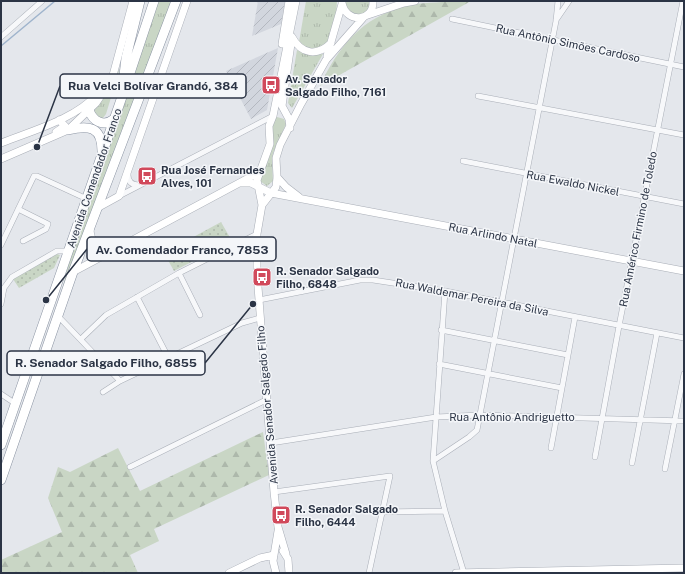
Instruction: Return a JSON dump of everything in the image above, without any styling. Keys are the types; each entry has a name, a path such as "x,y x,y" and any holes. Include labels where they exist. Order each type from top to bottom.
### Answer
{"highway":[{"path":"124,91 123,81 126,58 140,1"},
{"name":"Avenida Comendador Franco","path":"1,445 154,1"},
{"name":"Avenida Comendador Franco","path":"1,480 17,431 90,228 158,53 176,1"},
{"path":"90,110 93,118 100,123 110,122 114,119"},
{"path":"68,130 86,127 94,130 100,136 102,154"},
{"path":"16,404 20,410 16,422 17,431"}],"main road":[{"path":"1,159 68,130 90,110 112,79 133,1"},
{"path":"119,196 187,1"},
{"path":"284,55 282,44 290,1"},
{"name":"Avenida Senador Salgado Filho","path":"289,565 278,527 274,492 260,318 257,234 262,205 258,186 258,173 264,166 270,144 269,126 296,1"},
{"path":"326,60 366,17 373,8 373,1"},
{"path":"342,2 346,13 349,16 359,19 404,3 416,1"},
{"path":"262,205 276,187 276,158 280,145 326,60 342,2"},
{"name":"Avenida Senador Salgado Filho","path":"290,128 287,115 282,106 292,37 291,26"},
{"path":"292,37 301,49 309,53 321,51 332,42"},
{"path":"1,143 59,120 91,101 114,70"},
{"path":"272,116 282,114 287,115 301,104"},
{"path":"39,142 64,127 64,123 59,120"},
{"path":"74,272 242,183 258,173"},
{"name":"Rua Arlindo Natal","path":"277,177 286,187 301,198"},
{"name":"Rua Arlindo Natal","path":"242,183 258,186 271,193 684,271"},
{"name":"Avenida Comendador Franco","path":"99,207 119,196"},
{"path":"90,228 92,240 96,245 102,250 111,252"},
{"name":"Avenida Senador Salgado Filho","path":"275,571 278,527"},
{"path":"229,573 260,558 281,551 286,554"},
{"path":"260,558 268,561 275,571"},
{"path":"289,565 289,573"},
{"path":"289,565 295,573"},
{"path":"456,573 593,572 684,568"}],"street":[{"path":"1,37 42,1"},
{"path":"433,461 477,430 512,238 556,21 558,1"},
{"path":"556,21 569,1"},
{"name":"Rua Américo Firmino de Toledo","path":"595,457 619,326 683,1"},
{"name":"Rua Antônio Simões Cardoso","path":"452,19 684,67"},
{"path":"478,96 684,135"},
{"path":"119,196 272,116"},
{"name":"Rua Ewaldo Nickel","path":"463,162 684,204"},
{"path":"127,172 129,181 132,184 140,185"},
{"path":"1,245 34,176 87,199"},
{"path":"18,209 48,224 46,230 23,241"},
{"path":"81,339 106,315 179,273 257,234"},
{"path":"1,304 4,288 12,277 57,251 68,251"},
{"path":"179,273 200,315"},
{"name":"Rua Waldemar Pereira da Silva","path":"259,300 360,280 373,280 445,291 684,338"},
{"path":"445,291 441,330 433,461 445,512 464,573"},
{"path":"137,297 169,359"},
{"path":"58,316 120,381"},
{"path":"551,448 575,317"},
{"path":"103,392 120,381 242,323 260,318"},
{"path":"441,330 568,355"},
{"path":"632,462 657,333"},
{"path":"440,364 562,388"},
{"path":"665,469 684,374"},
{"path":"1,394 16,404"},
{"path":"130,467 266,400"},
{"name":"Rua Antônio Andriguetto","path":"271,443 436,417 480,415 684,421"},
{"path":"274,492 390,476 369,573"},
{"path":"382,512 445,512"}],"shaded area":[{"path":"258,1 285,1 281,24 252,36"},
{"path":"278,48 267,110 251,119 226,71"}],"green space":[{"path":"158,1 173,1 57,310 71,254"},
{"path":"306,1 337,1 336,19 332,37 325,46 309,50 299,42"},
{"path":"344,1 371,1 371,7 363,16 350,14"},
{"path":"454,1 471,1 320,86 327,72 344,46 364,26 390,11 406,6"},
{"path":"297,50 308,55 323,54 292,108 288,103"},
{"path":"120,68 106,114 103,118 98,118 94,111 107,92"},
{"path":"277,117 284,119 286,124 273,153 273,181 267,186 260,181 269,156 273,124 275,118"},
{"path":"221,222 232,241 174,271 164,253"},
{"path":"57,254 60,255 54,268 19,288 13,279"},
{"path":"263,432 269,475 154,529 159,541 130,555 138,573 1,573 1,560 62,532 48,498 58,467 70,472 118,448 140,491"}],"waterway":[{"path":"1,46 55,1"}],"place":[{"name":"Av. Senador Salgado Filho, 7161","path":"271,85"},
{"name":"Rua Velci Bolívar Grandó, 384","path":"37,147"},
{"name":"Rua José Fernandes Alves, 101","path":"147,176"},
{"name":"R. Senador Salgado Filho, 6848","path":"262,277"},
{"name":"Av. Comendador Franco, 7853","path":"46,300"},
{"name":"R. Senador Salgado Filho, 6855","path":"253,304"},
{"name":"R. Senador Salgado Filho, 6444","path":"281,515"}]}
